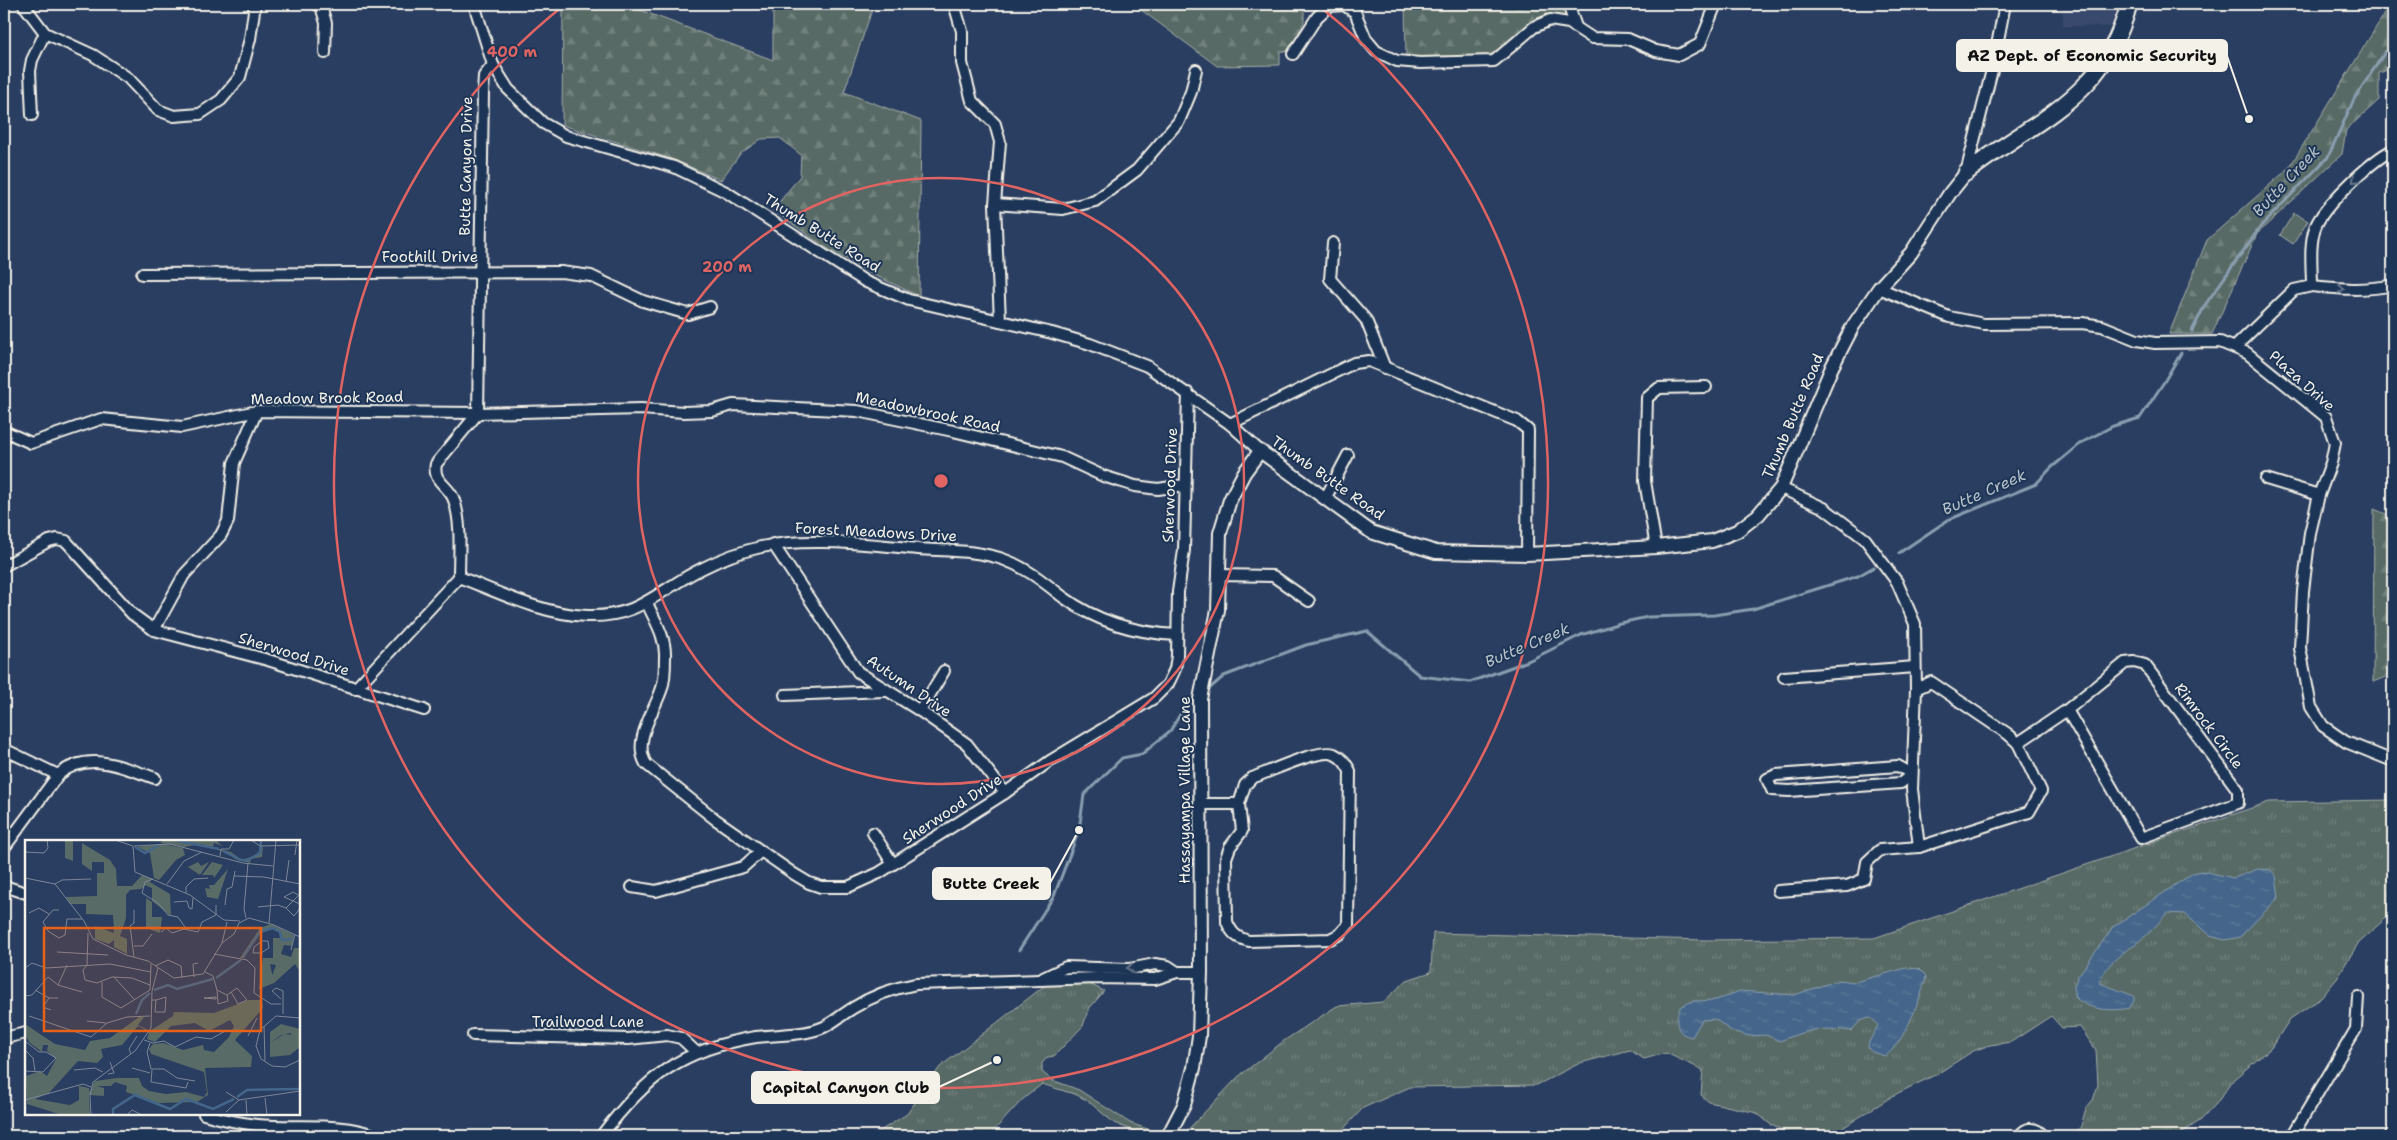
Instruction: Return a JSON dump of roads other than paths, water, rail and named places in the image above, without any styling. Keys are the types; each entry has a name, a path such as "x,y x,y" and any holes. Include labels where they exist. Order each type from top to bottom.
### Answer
{"main road":[{"path":"1966,173 2040,124 2070,99 2097,72 2118,40 2129,4"}],"street":[{"path":"23,4 45,33 93,54 128,78 158,110 174,116 200,114 221,100 240,77 250,39 255,4"},
{"path":"316,4 320,6 326,23 324,53"},
{"name":"Thumb Butte Road","path":"474,4 493,65 508,89 542,123 566,136 674,167 726,192 866,282 900,297 1081,341 1139,362 1230,424 1260,451 1371,532 1436,552 1527,554 1712,541 1737,530 1758,515 1781,488 1832,367 1853,326 1879,288 1911,253 1950,193 1966,173 1993,66 2005,4"},
{"path":"954,4 962,31 962,63 972,101 995,124 1000,142 995,204 1000,321"},
{"path":"1293,54 1317,17 1329,6 1344,4 1355,12 1366,39 1376,51 1397,60 1420,63 1494,61 1534,27 1550,20 1569,23 1592,38 1628,39 1656,51 1679,54 1700,44 1716,4"},
{"path":"1568,4 1576,27"},
{"path":"32,115 30,71 32,60 45,33"},
{"name":"Butte Canyon Drive","path":"478,413 483,93 484,76 493,65"},
{"path":"995,204 1063,209 1095,201 1137,170 1179,122 1191,92 1196,70"},
{"path":"2312,286 2314,231 2320,217 2329,204 2354,181 2393,150"},
{"path":"1333,243 1330,279 1366,320 1385,368"},
{"name":"Foothill Drive","path":"142,274 561,272 591,276 643,302 688,314 710,307"},
{"path":"2235,346 2294,290 2312,286 2372,290 2393,285"},
{"name":"Plaza Drive","path":"1879,288 1949,317 1984,324 2082,323 2102,326 2138,340 2155,343 2220,342 2235,346 2247,353 2326,417 2335,443 2331,463 2319,495 2309,543 2300,648 2311,707 2323,726 2346,742 2393,761"},
{"path":"1230,424 1354,363 1368,362 1517,421 1528,430 1527,554"},
{"path":"1656,546 1645,481 1648,398 1660,388 1706,387"},
{"name":"Sherwood Drive","path":"647,603 662,635 666,656 663,686 642,739 642,757 646,764 693,801 809,884 821,887 848,887 866,880 1005,794 1050,761 1154,698 1168,684 1175,669 1178,592 1184,550 1188,394"},
{"name":"Meadowbrook Road","path":"478,413 641,409 684,412 712,411 733,405 857,411 953,431 1062,457 1103,476 1135,486 1158,489 1185,485"},
{"path":"4,566 49,541 57,539 66,541 132,614 154,630 184,575 221,535 228,521 234,463 257,411"},
{"name":"Meadow Brook Road","path":"4,431 31,443 101,419 182,427 257,411 478,413"},
{"path":"355,689 459,577 458,518 454,498 437,479 434,471 436,464 478,413"},
{"name":"Hassayampa Village Lane","path":"1169,1133 1184,1105 1194,1068 1199,1036 1201,972 1200,699 1218,610 1220,533 1230,500 1244,473 1260,451"},
{"path":"1325,499 1348,455"},
{"path":"2266,479 2319,495"},
{"path":"1781,488 1824,508 1865,539 1897,582 1915,624 1916,689 1912,774 1920,848"},
{"name":"Forest Meadows Drive","path":"459,577 523,602 564,614 588,616 614,614 638,608 699,570 757,546 787,542 834,542 969,552 1005,559 1044,581 1064,598 1098,618 1125,629 1177,635"},
{"name":"Autumn Drive","path":"773,544 858,672 885,691 920,711 967,744 1005,794"},
{"path":"1220,575 1273,576 1309,601"},
{"name":"Sherwood Drive","path":"154,630 268,660 424,710"},
{"name":"Rimrock Circle","path":"2018,743 2067,710 2125,663 2134,662 2145,665 2238,790 2238,803 2141,838 2067,710"},
{"path":"1784,677 1915,667"},
{"path":"920,711 944,671"},
{"path":"1778,891 1847,886 1864,879 1867,862 1880,850 1920,848 2029,812 2041,791 2018,743 2008,734 1931,682 1916,689"},
{"path":"785,695 885,691"},
{"path":"4,749 58,775"},
{"path":"1321,753 1333,754 1344,760 1350,771 1348,925 1340,934 1330,939 1249,941 1239,938 1231,931 1227,922 1226,858 1230,847 1242,832 1239,804 1246,785 1252,778 1321,753"},
{"path":"4,848 58,775 68,767 90,761 105,762 155,778"},
{"path":"1898,766 1912,774 1901,783 1789,791 1772,790 1767,779 1776,776 1898,766"},
{"path":"1199,804 1239,804"},
{"path":"873,833 893,864"},
{"path":"632,887 656,891 743,867 761,851"},
{"path":"4,886 25,894"},
{"path":"601,1136 630,1100 662,1071 697,1053 734,1041 793,1034 824,1027 868,999 903,986 1037,980 1066,967 1112,973 1155,964 1168,966 1177,972 1201,972"},
{"path":"2292,1136 2356,1029 2358,997"},
{"path":"4,1038 25,1033"},
{"name":"Trailwood Lane","path":"473,1035 628,1039 667,1035 681,1038 697,1053"},
{"path":"209,1115 258,1125 316,1125 350,1128 377,1136"},
{"path":"2019,1135 2025,1130 2035,1129 2043,1136"}],"water":[{"path":"2258,869 2271,870 2276,876 2279,897 2240,937 2225,940 2210,936 2185,914 2167,913 2143,939 2113,961 2103,975 2100,983 2134,996 2134,1001 2129,1008 2115,1010 2100,1009 2079,1001 2074,996 2074,986 2078,976 2113,927 2193,873 2202,871 2234,878"},
{"path":"1906,968 1919,969 1926,976 1911,1020 1898,1042 1885,1056 1872,1052 1868,1048 1878,1024 1871,1018 1862,1019 1851,1031 1815,1030 1780,1041 1766,1035 1749,1036 1731,1031 1715,1019 1702,1020 1692,1037 1686,1036 1679,1030 1677,1016 1681,1006 1693,1001 1716,1000 1740,991 1794,995 1839,980 1855,982"}],"waterway":[{"name":"Butte Creek","path":"2192,331 2205,305 2261,226 2328,157 2354,99 2385,52 2393,49"},
{"name":"Butte Creek","path":"1899,553 1948,520 2036,484 2051,468 2081,443 2113,426 2140,418 2181,353"},
{"name":"Butte Creek","path":"1209,689 1224,676 1306,645 1367,631 1420,676 1470,682 1528,661 1581,635 1620,623 1648,617 1714,615 1753,609 1858,576 1874,567"},
{"name":"Butte Creek","path":"1019,950 1054,896 1079,830 1084,795 1122,758 1142,754 1170,731 1181,713 1190,705"}],"place":[{"name":"AZ Dept. of Economic Security","path":"2249,119"},
{"name":"Butte Creek","path":"1079,830"},
{"name":"Capital Canyon Club","path":"997,1060"}]}
